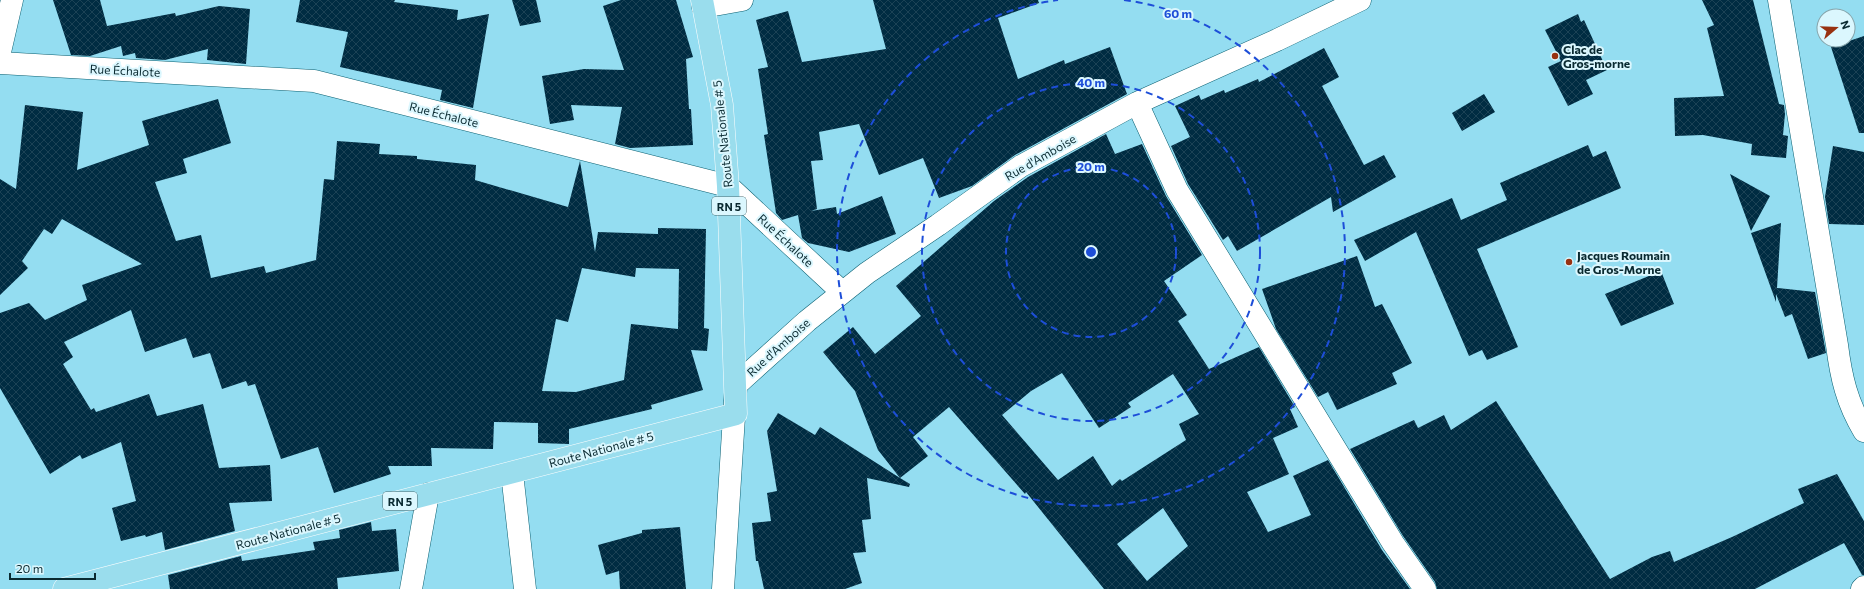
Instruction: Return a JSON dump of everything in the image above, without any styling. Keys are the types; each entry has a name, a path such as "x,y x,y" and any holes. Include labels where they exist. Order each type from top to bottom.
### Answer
{"main road":[{"name":"Route Nationale # 5","path":"64,589 736,414 728,186 722,105 702,4"}],"street":[{"path":"0,52 12,0"},
{"path":"702,4 742,0"},
{"name":"Rue d'Amboise","path":"736,385 807,320 867,272 938,225 1021,166 1137,103 1329,8 1360,0"},
{"path":"1779,0 1837,345 1840,376 1855,416 1864,431"},
{"name":"Rue Échalote","path":"0,63 314,81 728,186 842,292"},
{"path":"1137,103 1177,190 1393,543 1425,589"},
{"path":"723,589 736,385"},
{"path":"512,473 525,589"},
{"path":"411,589 428,494"}],"building":[{"path":"53,0 100,0 107,26 175,13 176,16 219,6 250,9 246,64 207,60 208,49 165,60 136,58 135,53 123,56 121,46 90,56 71,55"},
{"path":"300,0 395,0 394,2 458,10 457,20 489,14 473,108 440,100 442,90 340,67 348,32 296,22"},
{"path":"512,0 536,0 541,22 520,26"},
{"path":"621,0 676,0 693,57 686,59 693,145 630,148 615,144 622,107 571,105 574,120 550,124 542,76 584,69 624,70 603,6"},
{"path":"873,0 1038,0 1039,3 998,18 1018,79 1064,60 1065,64 1110,47 1127,94 1015,155 972,186 939,198 923,158 879,175 859,124 819,132 823,160 811,161 817,209 811,211 836,207 837,214 882,196 896,234 849,252 808,243 802,238 798,215 782,220 776,213 764,135 768,134 758,69 768,67 756,20 788,11 802,62 886,49"},
{"path":"1702,0 1753,0 1779,104 1784,105 1785,114 1783,135 1788,136 1786,158 1751,155 1752,144 1703,135 1675,136 1674,98 1724,96 1707,28 1714,25"},
{"path":"1578,14 1581,22 1584,20 1607,70 1586,80 1593,94 1568,106 1548,67 1561,61 1545,30"},
{"path":"1864,36 1864,133 1859,133 1831,48 1856,48 1856,39"},
{"path":"1324,48 1339,77 1322,86 1364,165 1384,155 1396,177 1333,212 1331,197 1237,251 1228,236 1223,240 1188,184 1171,146 1190,137 1175,106 1199,95 1201,100 1224,90 1225,93 1258,79 1259,82"},
{"path":"1484,94 1495,112 1462,131 1452,113"},
{"path":"218,99 231,143 183,159 187,173 155,182 176,241 201,235 211,278 264,266 266,273 316,260 324,179 334,180 337,141 380,144 379,154 417,156 417,159 476,165 475,180 568,207 580,161 595,252 598,232 658,234 658,228 706,229 704,328 709,329 707,351 691,350 703,390 651,405 652,409 569,429 569,444 538,443 538,423 494,422 493,449 431,448 432,466 388,466 391,474 334,493 318,447 281,459 255,384 248,386 246,381 222,389 210,353 193,358 186,338 145,352 131,310 64,342 73,357 63,364 91,410 94,408 96,412 149,394 157,416 203,404 219,468 270,465 272,501 229,503 235,531 165,550 162,532 146,537 145,535 121,541 112,508 136,501 121,442 82,459 80,455 50,474 0,388 0,313 29,303 45,320 87,300 82,285 142,264 62,219 52,234 44,229 22,261 28,268 0,295 0,179 16,189 25,105 83,112 77,170 149,145 142,121","holes":["582,268 635,277 636,268 679,269 678,329 631,324 624,380 576,392 542,391 556,319 568,322"]},
{"path":"1106,134 1115,154 1142,144 1166,196 1202,255 1164,281 1187,315 1178,321 1209,369 1259,347 1295,407 1290,409 1298,427 1273,438 1289,474 1247,492 1268,532 1311,515 1293,476 1328,460 1382,550 1410,589 1104,589 1026,492 1025,494 949,407 913,437 928,456 900,478 878,450 855,391 823,352 853,327 875,354 921,316 896,286 994,201 1028,177","holes":["1062,373 1099,428 1131,407 1128,403 1173,374 1199,414 1179,424 1186,440 1122,481 1120,479 1112,486 1093,456 1058,480 1002,415 1031,391","1163,508 1188,546 1147,581 1117,544"]},
{"path":"1588,145 1593,157 1606,151 1621,188 1477,249 1518,347 1487,360 1482,350 1469,356 1416,232 1365,261 1354,240 1452,198 1461,220 1507,200 1500,183"},
{"path":"1833,146 1864,152 1864,225 1829,224 1825,197"},
{"path":"1730,174 1770,196 1751,231"},
{"path":"1781,223 1777,288 1815,292 1826,353 1808,359 1792,314 1785,317 1776,294 1776,302 1751,233"},
{"path":"1357,256 1375,307 1382,304 1412,363 1392,373 1397,384 1337,410 1328,392 1318,397 1276,329 1262,289"},
{"path":"1661,271 1674,304 1621,326 1605,294"},
{"path":"1496,401 1610,579 1652,557 1670,551 1674,562 1732,537 1804,503 1798,489 1837,474 1864,521 1864,575 1862,575 1844,543 1755,589 1437,589 1435,582 1403,536 1350,449 1414,420 1418,428 1444,415 1451,430"},
{"path":"778,413 815,435 820,427 910,484 909,487 867,478 871,519 862,520 866,552 853,553 862,583 845,589 764,589 758,561 756,561 752,523 771,521 767,493 777,491 767,431"},
{"path":"371,522 372,531 396,529 399,571 337,578 338,589 170,589 168,575 241,556 242,561 315,550 313,542 340,538 339,530"},
{"path":"680,527 686,589 620,589 619,571 606,575 598,545 642,533 642,530"}],"place":[{"name":"Clac de Gros-morne","path":"1555,56"},
{"name":"Jacques Roumain de Gros-Morne","path":"1569,262"}]}
